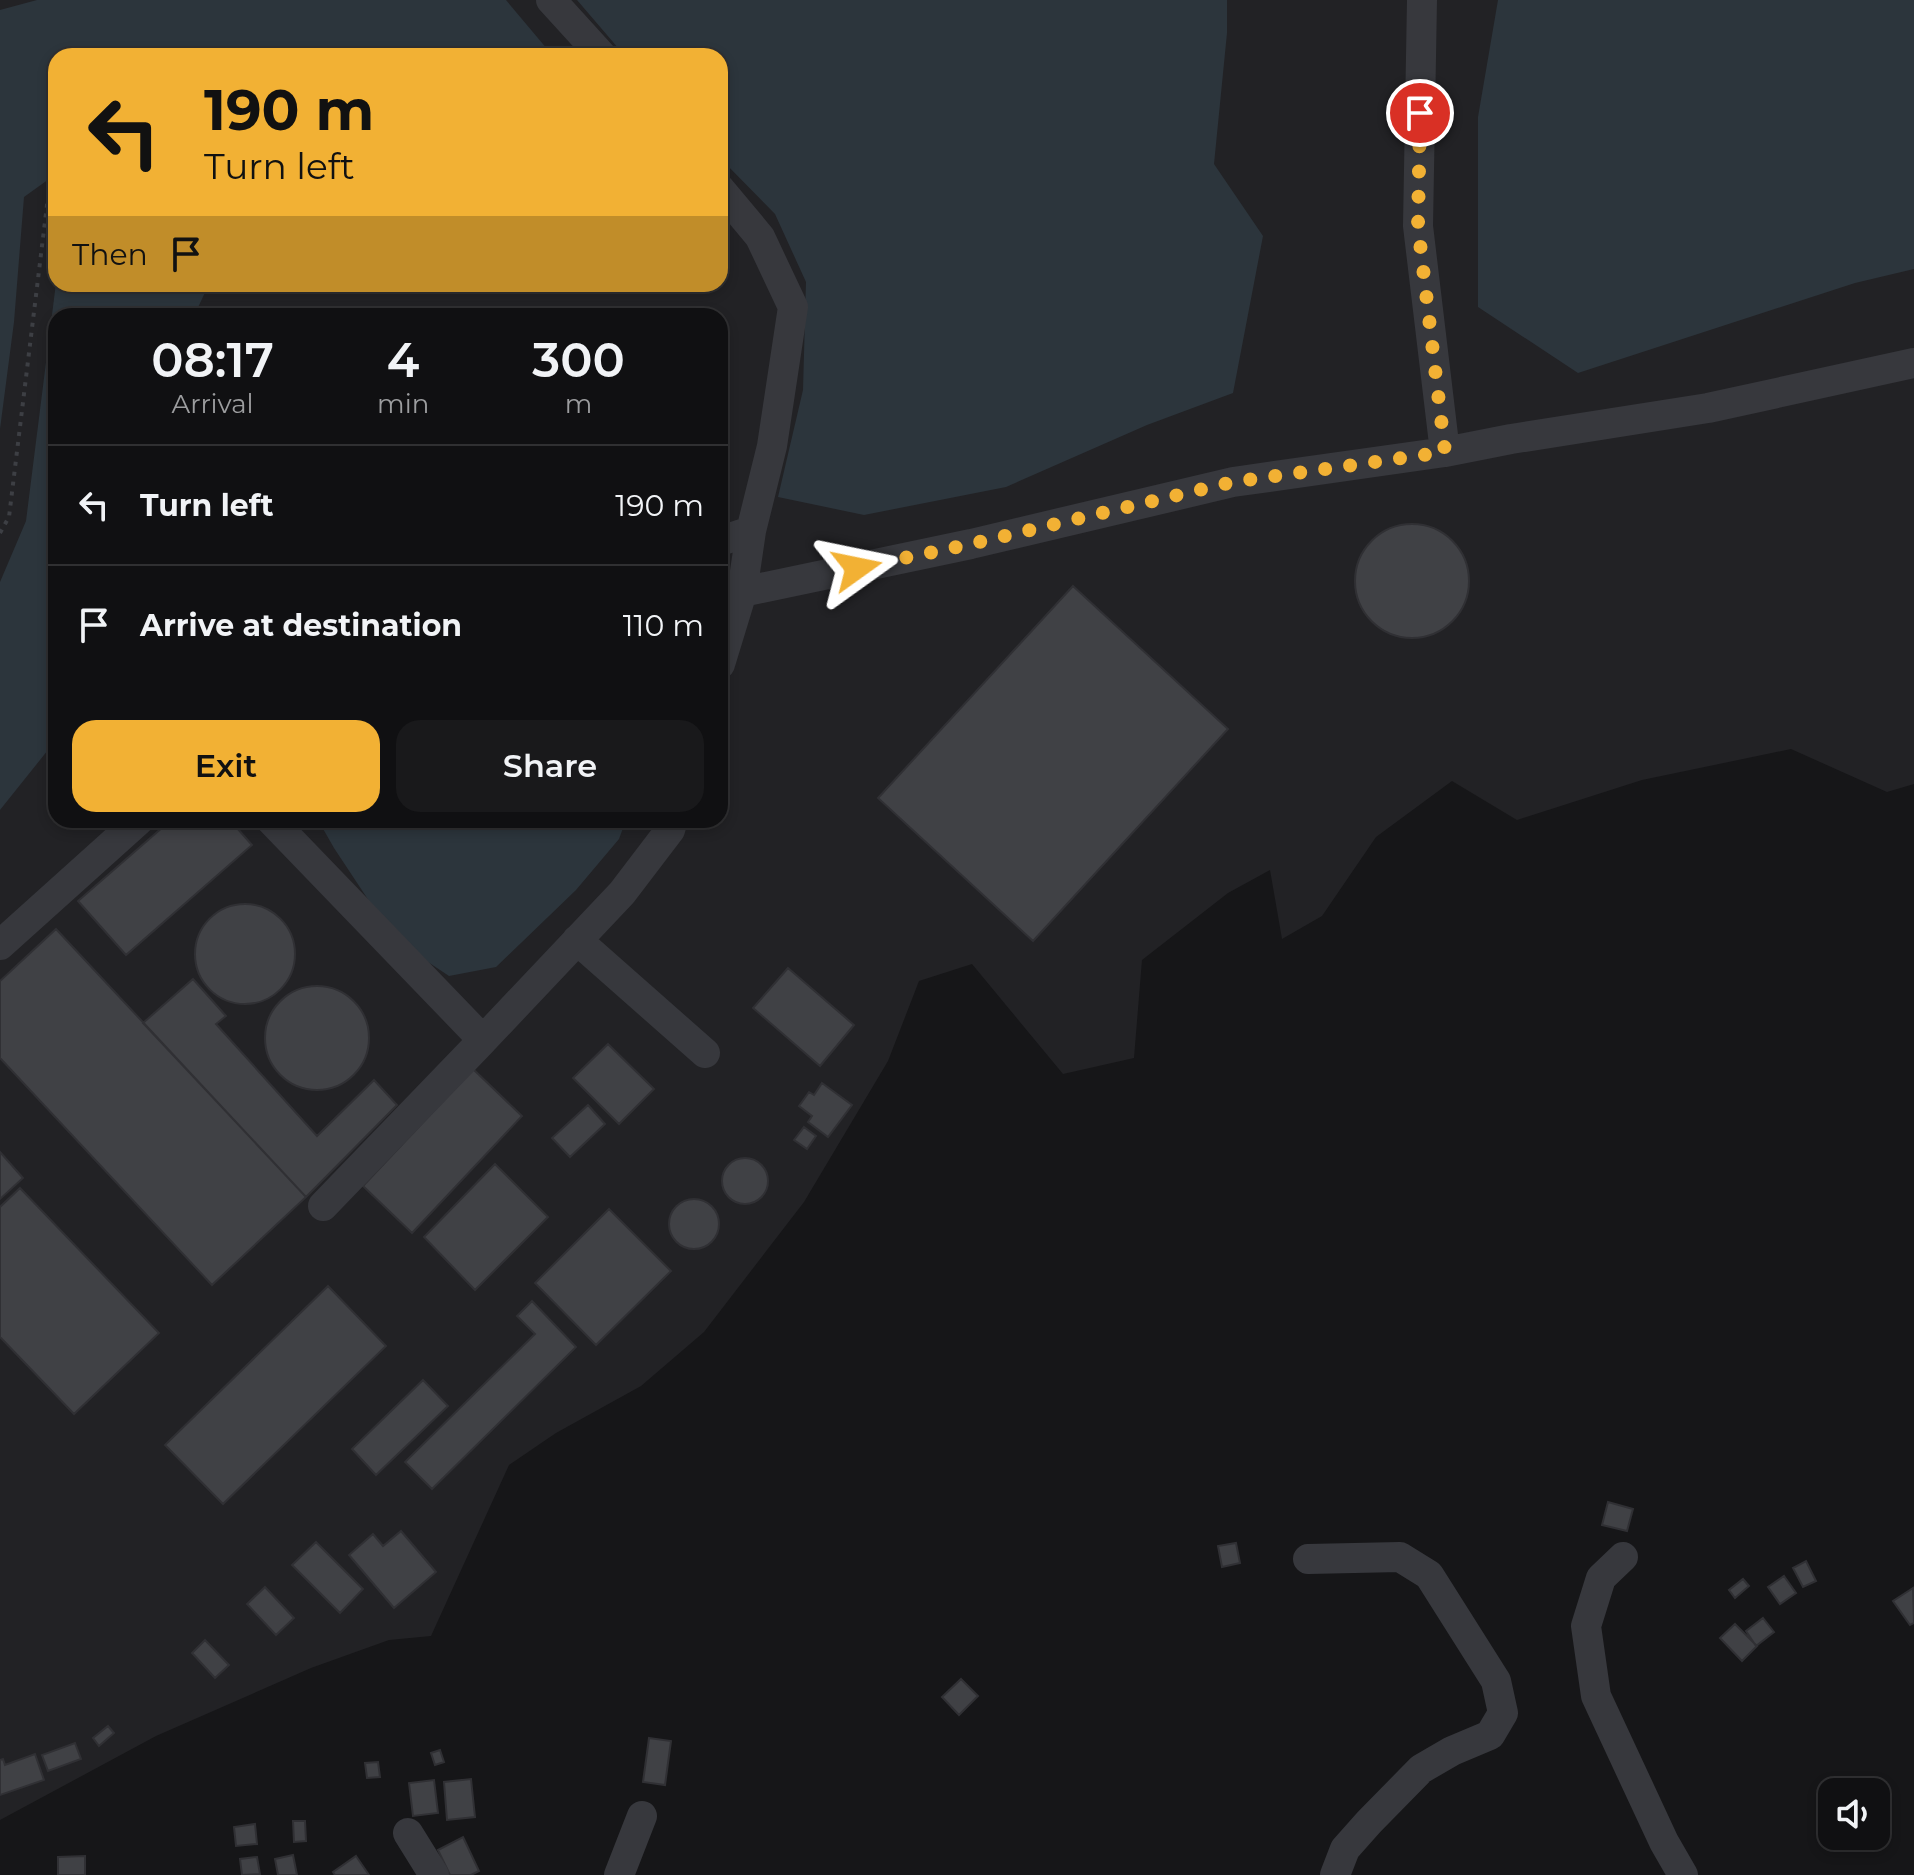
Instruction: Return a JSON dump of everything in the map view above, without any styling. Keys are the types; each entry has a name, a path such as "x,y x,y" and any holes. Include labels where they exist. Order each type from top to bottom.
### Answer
{"street":[{"path":"551,0 595,48"},
{"path":"1422,0 1418,226 1445,452"},
{"path":"728,199 760,237 793,307 772,446 751,531 742,592 728,638"},
{"path":"742,592 971,544 1233,482 1445,452 1708,408 1914,363"},
{"path":"728,538 751,531"},
{"path":"0,945 130,828"},
{"path":"279,828 483,1040"},
{"path":"323,1206 622,893 671,828"},
{"path":"577,940 705,1053"},
{"path":"1308,1559 1400,1557 1429,1575 1496,1681 1503,1713 1490,1735 1452,1751 1421,1769 1345,1849 1335,1875"},
{"path":"1623,1557 1601,1578 1586,1626 1596,1696 1664,1842 1683,1875"},
{"path":"619,1875 642,1816"},
{"path":"408,1833 434,1875"}],"path":[{"path":"0,533 9,517 48,204"}],"shaded area":[{"path":"0,0 1914,0 1914,784 1887,792 1791,749 1642,780 1517,820 1452,781 1376,837 1322,916 1282,939 1270,870 1228,893 1142,960 1134,1058 1063,1074 972,964 919,981 888,1061 804,1202 704,1332 641,1386 556,1433 509,1465 431,1636 389,1640 311,1668 156,1736 0,1820"},
{"path":"37,0 506,0 546,48 48,48 48,180 24,197 14,322 0,429 0,10"},
{"path":"577,0 1227,0 1227,33 1214,164 1263,236 1233,393 1147,425 1006,487 864,515 778,497 803,390 806,282 775,214 728,166 728,48 618,48"},
{"path":"1498,0 1914,0 1914,269 1855,283 1578,373 1478,307 1478,117"},
{"path":"55,292 205,292 198,308 53,308"},
{"path":"48,346 48,750 0,810 0,582 26,521"},
{"path":"323,828 623,828 619,839 576,890 496,967 449,976 425,960 377,913"}],"building":[{"path":"1412,524 1434,529 1452,541 1464,559 1469,581 1464,603 1452,621 1434,633 1412,638 1390,633 1372,621 1360,603 1355,581 1360,559 1372,541 1390,529"},
{"path":"1073,586 1228,729 1033,941 878,798"},
{"path":"162,828 237,828 252,845 126,955 78,901"},
{"path":"245,904 264,908 280,919 291,935 295,954 291,973 280,989 264,1000 245,1004 226,1000 210,989 199,973 195,954 199,935 210,919 226,908"},
{"path":"56,929 306,1197 212,1285 0,1058 0,981"},
{"path":"788,968 854,1025 820,1066 753,1008"},
{"path":"193,979 226,1016 216,1024 317,1136 374,1080 397,1105 306,1197 143,1023"},
{"path":"317,986 337,990 354,1001 365,1018 369,1038 365,1058 354,1075 337,1086 317,1090 297,1086 280,1075 269,1058 265,1038 269,1018 280,1001 297,990"},
{"path":"608,1044 654,1089 619,1124 573,1078"},
{"path":"473,1069 522,1116 412,1233 363,1186"},
{"path":"822,1083 852,1105 828,1137 808,1122 812,1116 799,1106 809,1092 814,1095"},
{"path":"588,1105 605,1124 570,1157 552,1138"},
{"path":"804,1127 816,1136 807,1149 794,1140"},
{"path":"0,1152 23,1178 0,1199"},
{"path":"745,1158 761,1165 768,1181 761,1197 745,1204 729,1197 722,1181 729,1165"},
{"path":"495,1164 548,1217 475,1290 424,1237"},
{"path":"20,1188 159,1333 74,1414 0,1337 0,1207"},
{"path":"694,1199 712,1206 719,1224 712,1242 694,1249 676,1242 669,1224 676,1206"},
{"path":"609,1209 671,1271 596,1345 535,1283"},
{"path":"328,1286 386,1346 223,1504 165,1445"},
{"path":"532,1301 576,1347 432,1489 405,1462 535,1334 517,1316"},
{"path":"423,1380 448,1406 376,1475 352,1449"},
{"path":"1608,1502 1633,1509 1627,1531 1602,1525"},
{"path":"401,1531 436,1572 394,1608 349,1555 373,1534 383,1546"},
{"path":"316,1542 363,1589 340,1613 292,1565"},
{"path":"1236,1543 1240,1563 1222,1567 1218,1546"},
{"path":"1806,1561 1816,1581 1803,1587 1793,1568"},
{"path":"1784,1576 1796,1593 1780,1604 1768,1587"},
{"path":"1743,1579 1749,1586 1735,1598 1729,1590"},
{"path":"265,1587 294,1618 276,1635 247,1604"},
{"path":"1913,1588 1914,1623 1910,1625 1893,1601"},
{"path":"1763,1618 1774,1632 1756,1646 1746,1631"},
{"path":"1735,1624 1757,1646 1742,1661 1720,1638"},
{"path":"205,1640 229,1665 215,1678 192,1653"},
{"path":"961,1679 978,1696 959,1715 942,1697"},
{"path":"108,1726 114,1733 99,1746 93,1738"},
{"path":"649,1738 671,1741 665,1785 643,1782"},
{"path":"75,1743 81,1759 48,1771 42,1755"},
{"path":"440,1750 444,1762 435,1765 431,1753"},
{"path":"35,1754 44,1780 0,1795 0,1760 3,1759 5,1765"},
{"path":"378,1762 380,1777 367,1778 365,1763"},
{"path":"471,1779 475,1817 447,1820 444,1782"},
{"path":"434,1780 438,1813 413,1816 409,1783"},
{"path":"293,1821 305,1821 306,1841 294,1842"},
{"path":"255,1824 257,1844 236,1846 234,1827"},
{"path":"463,1837 479,1871 471,1875 450,1875 438,1850"},
{"path":"293,1855 297,1875 278,1875 275,1859"},
{"path":"85,1856 85,1875 58,1875 58,1857"},
{"path":"356,1856 369,1875 335,1875 333,1872"},
{"path":"257,1857 260,1874 242,1875 240,1859"}],"route":[{"path":"857,568 1233,482 1445,452 1418,226 1420,113"}]}
